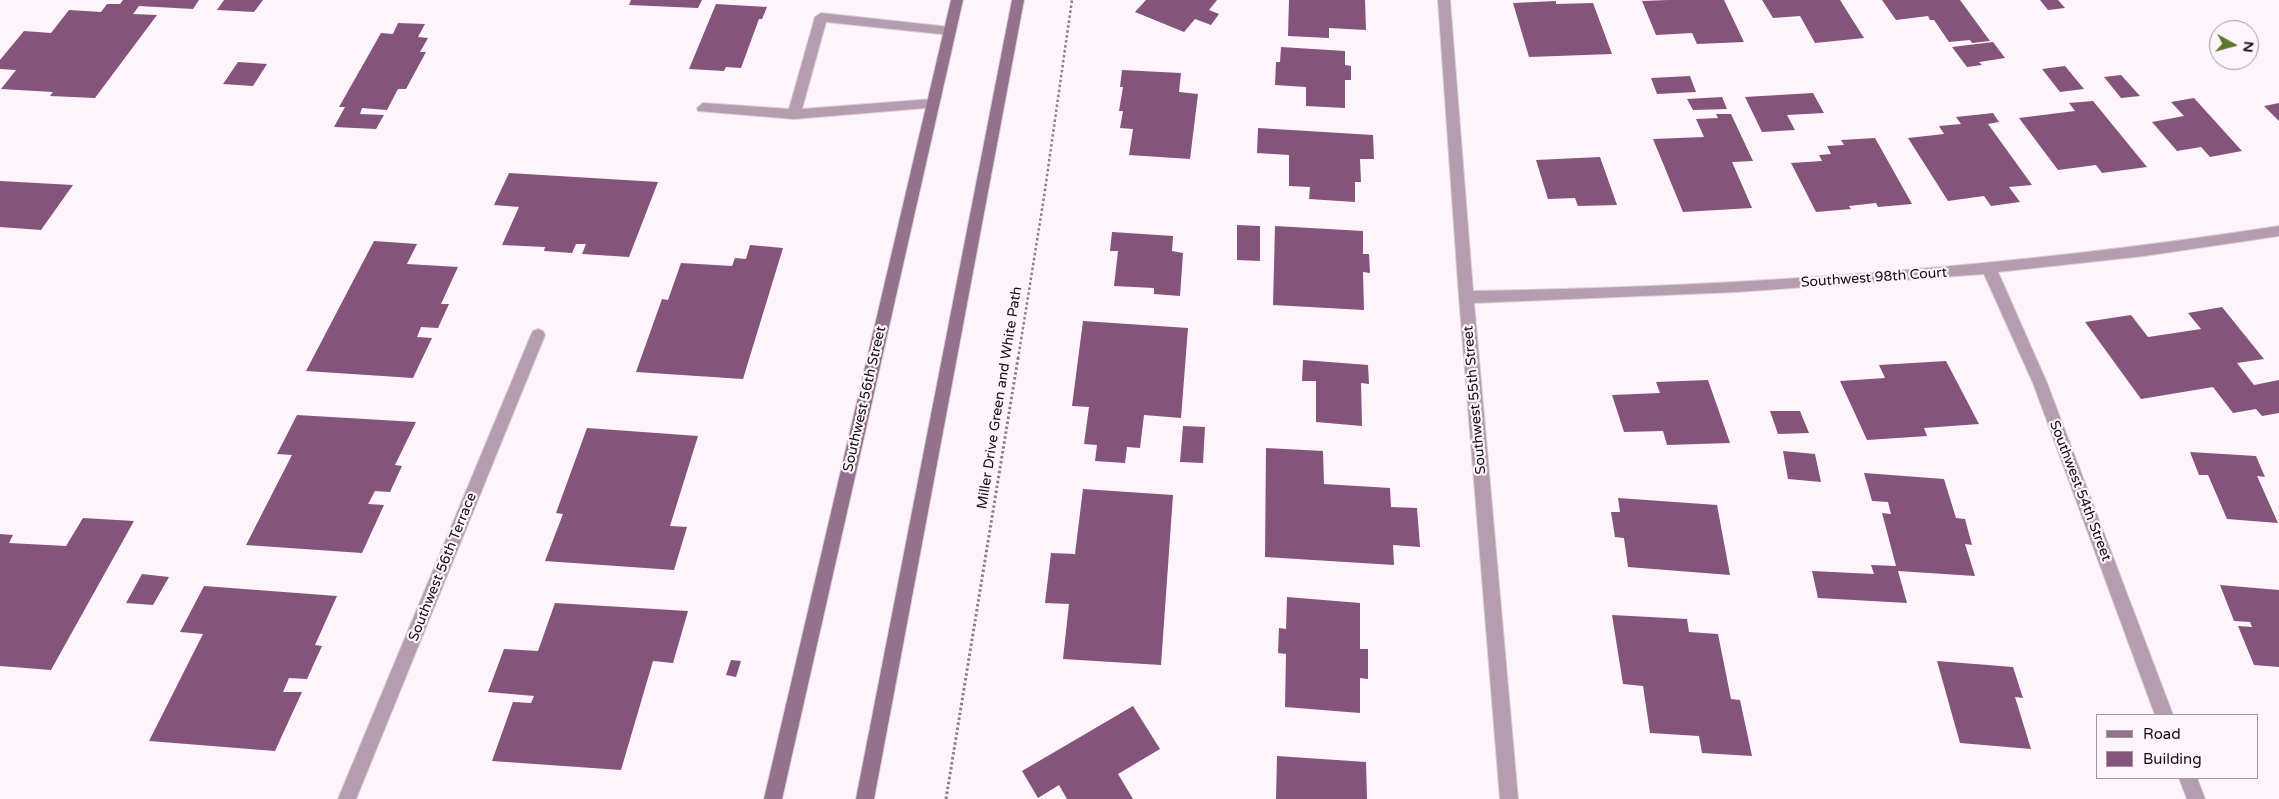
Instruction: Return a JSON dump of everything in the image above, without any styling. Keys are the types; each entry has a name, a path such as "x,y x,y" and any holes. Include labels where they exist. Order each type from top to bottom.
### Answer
{"main road":[{"name":"Southwest 56th Street","path":"773,799 957,0"},
{"path":"864,799 1018,0"}],"street":[{"name":"Southwest 55th Street","path":"1444,0 1466,297 1509,799"},
{"path":"794,114 821,17 950,31"},
{"path":"703,108 794,114 933,104"},
{"name":"Southwest 98th Court","path":"1466,297 1612,293 1863,280 1989,269 2279,231"},
{"name":"Southwest 54th Street","path":"1989,269 2040,384 2164,714"},
{"name":"Southwest 56th Terrace","path":"348,799 538,335"},
{"path":"2188,779 2196,799"}],"path":[{"name":"Miller Drive Green and White Path","path":"946,799 1044,197 1072,0"}],"building":[{"path":"123,0 199,0 193,9 139,6 133,14 157,15 95,98 50,96 53,92 1,89 16,70 0,69 0,60 24,31 51,33 69,10 101,12 107,4 120,4"},
{"path":"224,0 263,0 254,12 217,10"},
{"path":"631,0 702,0 698,8 629,5"},
{"path":"1146,0 1217,0 1209,10 1219,14 1211,25 1195,19 1184,32 1135,12"},
{"path":"1289,0 1365,0 1366,30 1329,28 1329,38 1288,36"},
{"path":"1724,0 1744,42 1697,44 1692,33 1656,35 1642,1"},
{"path":"1762,0 1840,0 1864,38 1815,43 1800,16 1773,18"},
{"path":"1882,0 1960,0 1990,41 1972,43 1970,40 1949,42 1934,20 1930,20 1928,16 1896,20"},
{"path":"2040,0 2058,0 2065,8 2048,10"},
{"path":"1556,1 1556,4 1593,3 1612,54 1529,57 1513,3"},
{"path":"716,4 767,7 762,19 759,19 741,68 726,67 724,71 689,69"},
{"path":"398,23 425,24 418,37 428,38 420,52 426,52 406,89 398,89 387,110 362,108 360,114 384,115 376,129 334,127 345,107 339,107 381,33 393,34"},
{"path":"1993,42 2005,58 1979,62 1982,65 1967,67 1952,47"},
{"path":"1281,47 1345,51 1345,65 1351,66 1351,80 1345,80 1345,108 1306,106 1306,87 1275,85 1276,62 1280,62"},
{"path":"238,62 267,64 253,86 223,84"},
{"path":"2065,66 2084,89 2060,92 2042,69"},
{"path":"1122,70 1181,73 1179,92 1198,94 1190,159 1129,155 1133,129 1120,128 1123,111 1119,111 1123,87 1120,87"},
{"path":"2121,75 2140,96 2121,98 2104,77"},
{"path":"1690,76 1696,92 1657,94 1651,78"},
{"path":"1813,93 1824,113 1787,115 1795,130 1762,132 1745,97"},
{"path":"1722,97 1727,109 1693,110 1687,99"},
{"path":"2194,98 2242,151 2210,157 2201,147 2177,151 2152,122 2184,116 2171,102"},
{"path":"2093,101 2147,167 2102,173 2096,165 2058,170 2019,118 2075,111 2069,103"},
{"path":"2279,103 2279,121 2264,106"},
{"path":"1993,113 1999,122 1988,124 2032,185 2009,187 2020,202 1991,206 1984,196 1948,201 1908,138 1944,134 1939,126 1961,124 1956,117"},
{"path":"1716,114 1731,114 1753,161 1732,162 1752,208 1683,212 1653,139 1704,137 1696,119 1718,118"},
{"path":"1258,128 1373,135 1374,159 1360,159 1361,182 1355,182 1355,202 1309,199 1310,187 1289,186 1289,155 1257,153"},
{"path":"1875,138 1912,204 1878,207 1876,203 1849,206 1851,209 1816,212 1791,163 1822,161 1819,155 1831,154 1827,146 1844,145 1841,140"},
{"path":"1600,157 1617,205 1578,206 1575,198 1548,199 1536,160"},
{"path":"509,173 658,182 629,257 582,254 586,244 576,244 572,253 544,251 545,247 502,245 519,207 494,205"},
{"path":"0,181 73,185 41,230 0,227"},
{"path":"1237,225 1260,226 1260,261 1237,260"},
{"path":"1275,226 1363,231 1363,254 1369,254 1370,273 1363,272 1364,310 1273,305"},
{"path":"1112,232 1173,236 1172,251 1183,253 1180,296 1154,294 1154,288 1114,286 1118,251 1110,251"},
{"path":"374,241 417,244 407,264 458,267 441,304 449,304 438,328 421,327 417,337 432,338 413,378 306,371"},
{"path":"750,245 783,248 743,379 636,372 662,299 668,300 681,263 732,266 735,258 746,259"},
{"path":"2222,307 2264,359 2237,363 2254,385 2279,380 2279,413 2262,416 2256,409 2233,413 2213,387 2141,399 2085,322 2131,315 2148,337 2201,329 2188,313"},
{"path":"1083,321 1188,328 1181,418 1144,415 1140,448 1127,447 1125,463 1095,461 1097,445 1084,444 1089,407 1072,406"},
{"path":"1303,360 1368,365 1369,384 1361,383 1362,426 1316,422 1316,381 1302,381"},
{"path":"1946,361 1979,424 1924,428 1927,436 1867,440 1840,381 1885,378 1879,365"},
{"path":"1708,380 1730,443 1667,445 1663,431 1624,432 1612,395 1660,393 1656,382"},
{"path":"1770,411 1800,411 1809,433 1778,434"},
{"path":"297,415 416,422 395,465 402,466 390,492 375,491 368,504 384,505 362,553 246,545 292,455 277,454"},
{"path":"1183,426 1205,427 1203,463 1180,462"},
{"path":"587,428 698,436 670,526 687,527 674,570 545,561 563,514 556,513"},
{"path":"1266,448 1323,451 1324,484 1390,488 1391,507 1417,508 1420,547 1393,545 1394,565 1265,557"},
{"path":"1783,451 1815,454 1821,482 1788,479"},
{"path":"2190,452 2256,456 2265,477 2257,476 2278,523 2227,519 2208,475 2199,475"},
{"path":"1864,473 1944,479 1956,518 1965,519 1972,545 1965,544 1975,576 1898,571 1907,603 1818,598 1812,571 1874,574 1871,565 1896,566 1882,513 1891,514 1888,502 1872,501"},
{"path":"1083,489 1173,495 1161,665 1063,659 1069,604 1045,603 1051,553 1075,554"},
{"path":"1618,498 1717,505 1730,575 1628,567 1624,538 1615,537 1611,512 1620,512"},
{"path":"83,518 134,521 51,670 0,666 0,534 13,535 9,543 66,546"},
{"path":"142,574 169,577 153,605 126,603"},
{"path":"2220,585 2279,590 2279,667 2254,665 2238,626 2252,627 2250,622 2234,621"},
{"path":"204,586 337,596 315,645 322,646 307,679 289,678 283,692 302,692 275,751 149,741 203,634 180,632"},
{"path":"1287,597 1360,603 1360,649 1368,649 1368,679 1360,678 1360,713 1285,707 1286,654 1278,653 1279,628 1286,629"},
{"path":"555,603 688,611 673,663 653,661 621,770 492,761 513,702 531,703 534,696 488,692 504,649 538,651"},
{"path":"1612,615 1687,619 1689,632 1718,634 1731,699 1740,700 1752,756 1702,753 1699,736 1650,733 1643,686 1623,684"},
{"path":"731,660 741,661 736,677 726,675"},
{"path":"1937,661 2013,667 2023,698 2015,697 2031,749 1960,743"},
{"path":"1133,706 1160,749 1118,774 1133,799 1067,799 1059,785 1038,798 1022,771"},
{"path":"1277,756 1366,762 1367,799 1276,799"}]}
